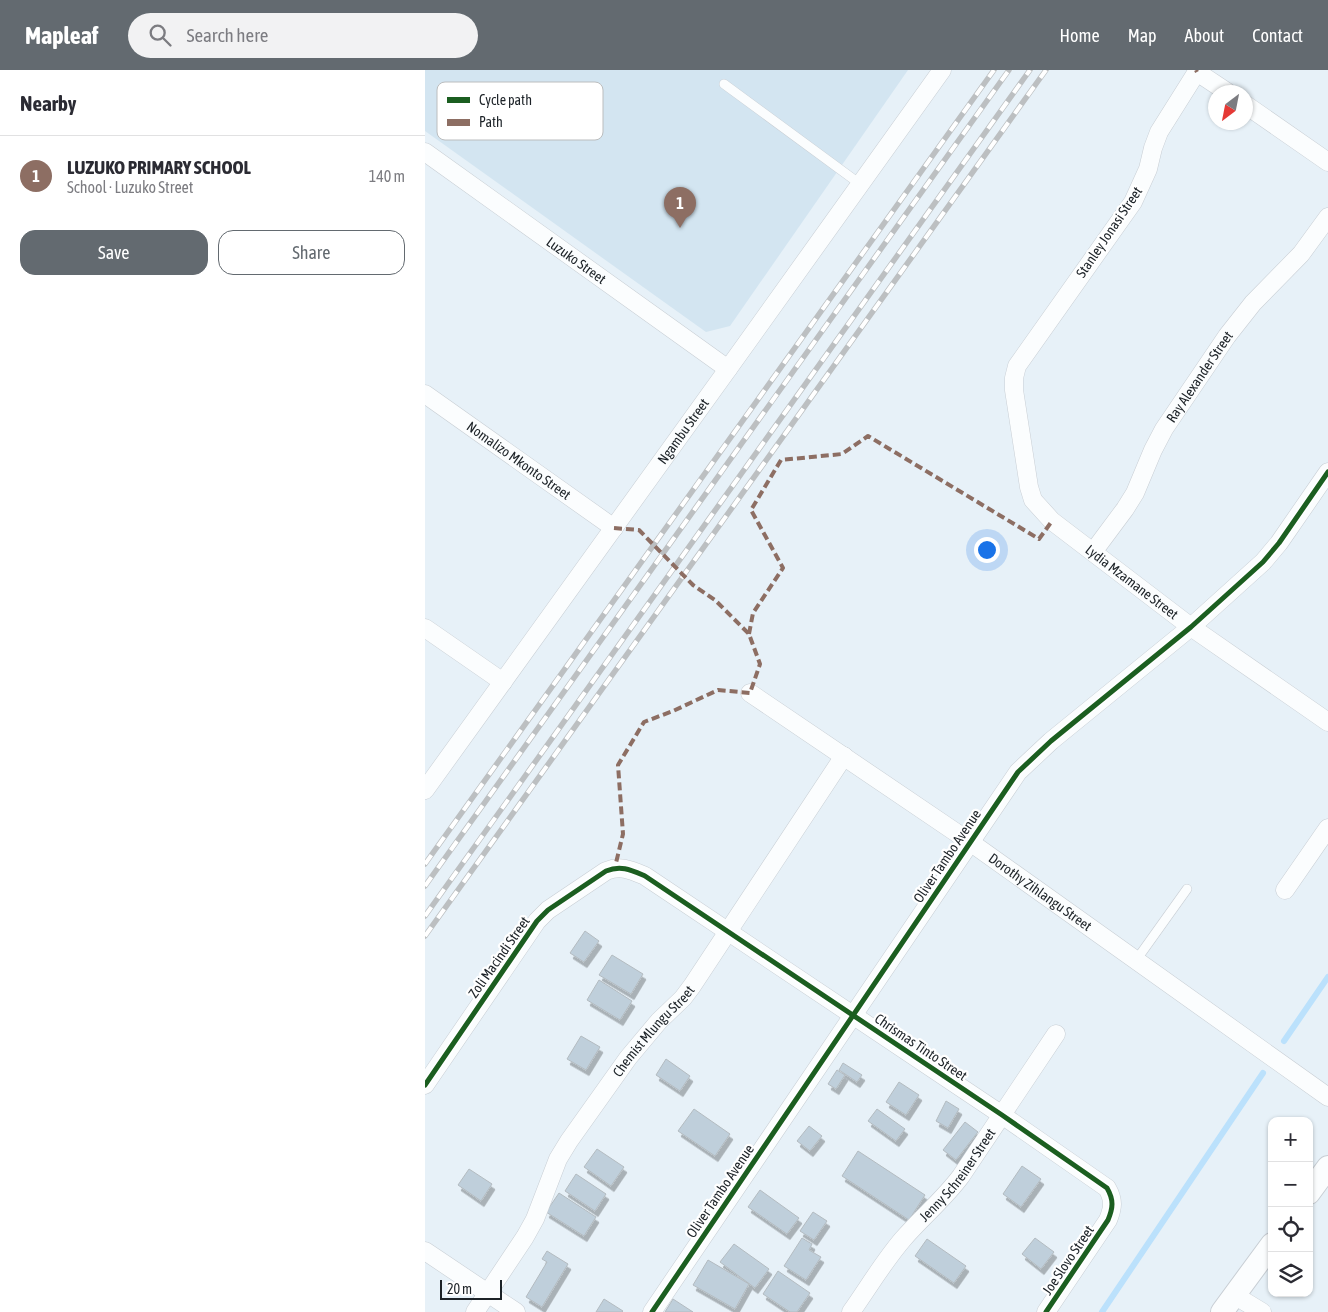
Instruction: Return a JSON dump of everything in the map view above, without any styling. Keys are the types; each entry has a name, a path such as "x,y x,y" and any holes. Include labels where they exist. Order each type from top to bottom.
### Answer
{"street":[{"name":"Ngambu Street","path":"425,790 728,370 941,70"},
{"path":"1197,71 1217,85"},
{"name":"Stanley Jonasi Street","path":"1014,390 1017,366 1133,202 1148,169 1159,132 1197,71"},
{"path":"1253,110 1328,162"},
{"name":"Luzuko Street","path":"425,152 728,370"},
{"name":"Ray Alexander Street","path":"1093,552 1135,493 1164,429 1227,336 1253,303 1301,254 1328,217"},
{"name":"Lydia Mzamane Street","path":"1014,390 1026,476 1033,500 1052,520 1191,627 1328,722"},
{"name":"Nomalizo Mkonto Street","path":"425,394 614,528"},
{"name":"Oliver Tambo Avenue","path":"652,1312 1018,772 1035,755 1191,627 1263,562 1279,543 1328,472"},
{"path":"425,628 503,682"},
{"name":"Dorothy Zihlangu Street","path":"750,693 970,842 1137,959 1328,1097"},
{"name":"Chemist Mlungu Street","path":"475,1312 535,1219 549,1179 569,1141 628,1058 659,1021 683,998 729,932 844,756"},
{"path":"1285,890 1328,828"},
{"name":"Chrismas Tinto Street","path":"615,867 631,869 645,876 1002,1115 1107,1188 1113,1202 1108,1220"},
{"name":"Zoli Macindi Street","path":"425,1085 537,921 548,910 597,876 615,867"},
{"name":"Jenny Schreiner Street","path":"851,1312 901,1241 950,1191 1057,1034"},
{"path":"1313,1188 1328,1167"},
{"name":"Joe Slovo Street","path":"1046,1312 1108,1220"},
{"path":"1261,1312 1228,1303 1268,1249"},
{"path":"425,1250 516,1312"}],"lane":[{"path":"724,84 860,184"},
{"path":"1137,959 1187,889"}],"shaded area":[{"path":"425,70 908,70 730,326 706,332 438,140 603,140 603,82 437,82 437,140 425,131"}],"building":[{"path":"585,931 599,941 584,962 570,953"},
{"path":"612,955 643,974 631,994 599,975"},
{"path":"599,980 632,1001 620,1020 587,1000"},
{"path":"581,1036 600,1047 586,1070 567,1059"},
{"path":"666,1059 690,1076 680,1091 656,1075"},
{"path":"843,1063 862,1075 857,1082 839,1070"},
{"path":"837,1070 845,1075 836,1089 828,1084"},
{"path":"899,1082 919,1095 906,1115 886,1102"},
{"path":"946,1101 959,1109 948,1128 936,1121"},
{"path":"694,1109 730,1134 715,1156 678,1131"},
{"path":"877,1109 905,1129 896,1141 868,1121"},
{"path":"965,1122 978,1132 956,1160 943,1150"},
{"path":"809,1126 822,1136 810,1151 797,1141"},
{"path":"597,1149 624,1167 611,1186 584,1167"},
{"path":"858,1151 925,1195 909,1220 842,1176"},
{"path":"1022,1166 1041,1179 1021,1207 1003,1194"},
{"path":"469,1169 492,1184 481,1201 458,1185"},
{"path":"576,1174 606,1194 595,1211 565,1191"},
{"path":"760,1190 799,1218 787,1234 748,1207"},
{"path":"559,1193 596,1217 584,1236 546,1212"},
{"path":"813,1212 827,1221 814,1240 800,1231"},
{"path":"802,1238 812,1244 809,1250 821,1257 806,1280 784,1266"},
{"path":"1035,1238 1054,1252 1041,1269 1022,1254"},
{"path":"927,1239 966,1266 954,1283 915,1256"},
{"path":"734,1244 769,1269 755,1288 720,1262"},
{"path":"547,1251 568,1264 542,1307 526,1297 547,1262 542,1259"},
{"path":"708,1260 749,1284 735,1309 693,1285"},
{"path":"778,1271 810,1293 797,1312 790,1312 763,1294"},
{"path":"604,1299 623,1311 596,1312"},
{"path":"673,1299 693,1312 665,1312"}],"waterway":[{"path":"1284,1041 1328,977"},
{"path":"1102,1312 1263,1073"}],"railway":[{"path":"425,864 994,70"},
{"path":"425,886 1009,70"},
{"path":"425,916 1030,70"},
{"path":"425,936 1046,70"}],"marked path":[{"path":"749,634 753,613 783,568 751,510 781,460 842,454 868,436 1039,539 1052,521"},
{"path":"614,528 639,530 693,585 715,600 749,634 760,664 750,693 718,690 644,722 618,765 623,834 615,867"}],"cycle path":[{"path":"652,1312 1018,772 1051,741 1191,627 1263,562 1279,543 1328,472"},
{"path":"425,1085 537,921 548,910 606,871 621,868 635,872 645,876 1002,1115 1107,1188 1112,1204 1108,1220 1046,1312"}],"place":[{"name":"LUZUKO PRIMARY SCHOOL","path":"680,228"}]}
